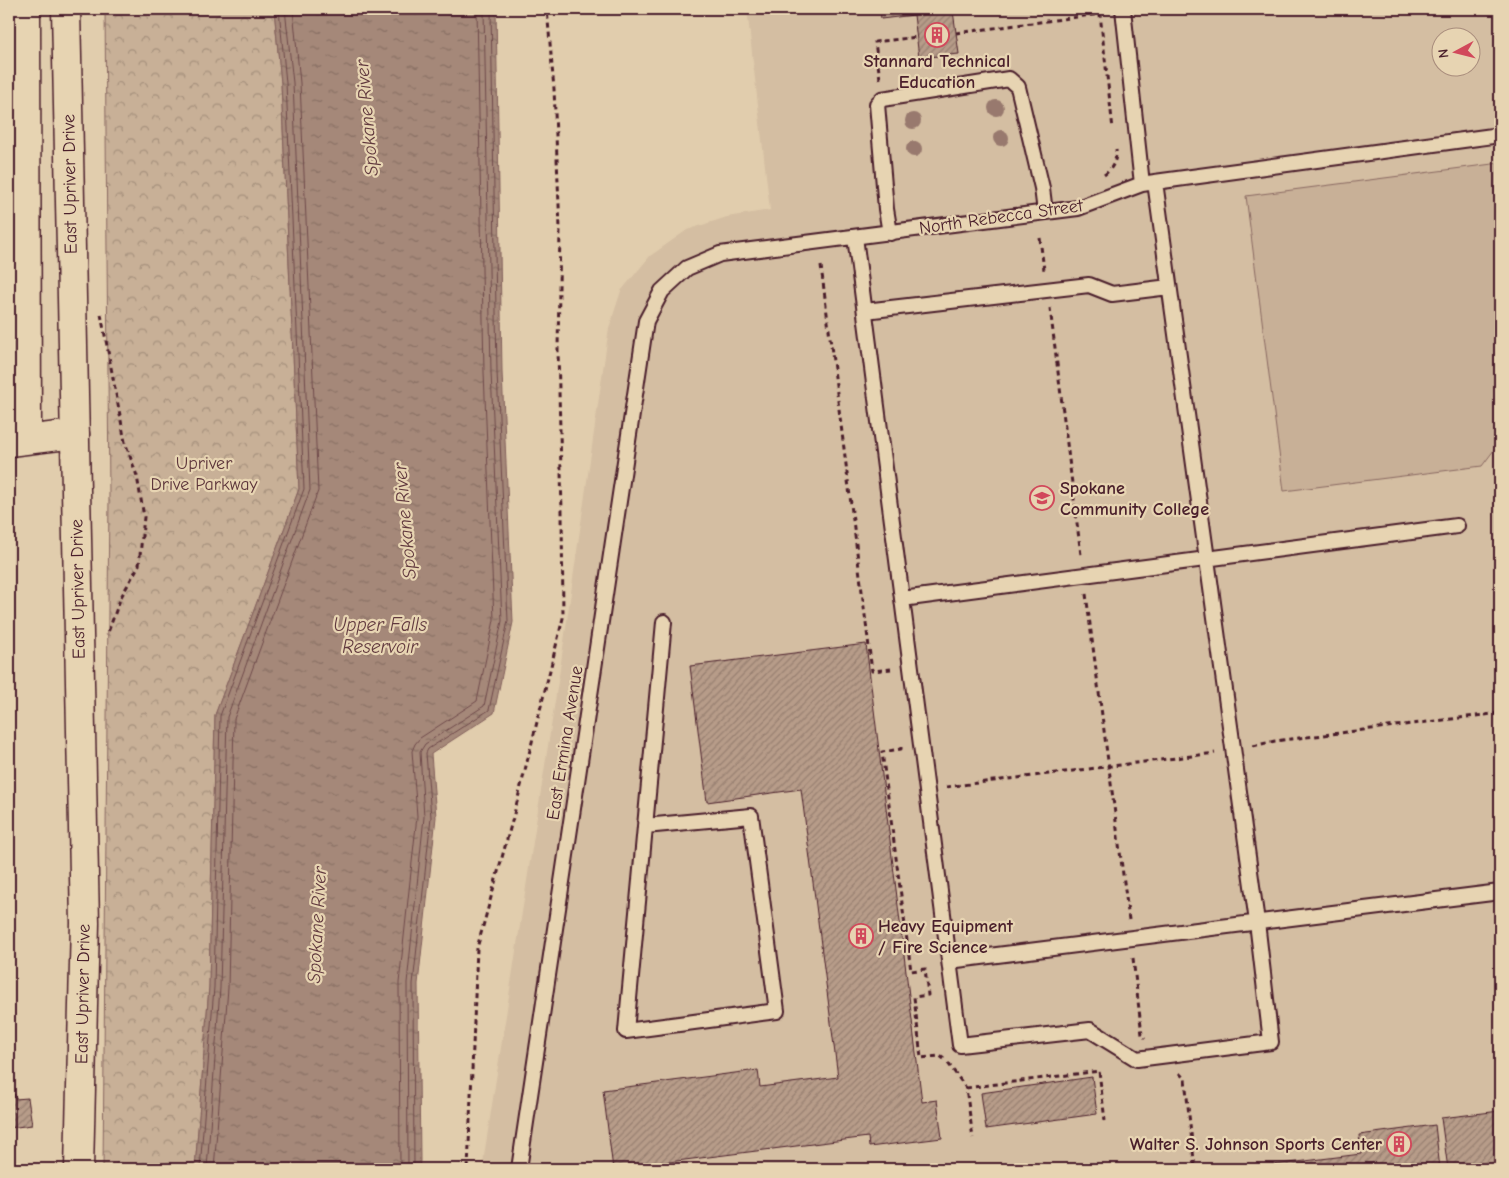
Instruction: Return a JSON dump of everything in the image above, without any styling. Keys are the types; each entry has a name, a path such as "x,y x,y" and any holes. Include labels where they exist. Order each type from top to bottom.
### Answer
{"street":[{"path":"26,9 18,440 75,434"},
{"name":"East Upriver Drive","path":"66,9 85,923 79,1169"}],"lane":[{"path":"855,237 960,1045 1090,1030 1137,1059 1271,1042 1257,922 1169,287 1149,183 1123,9"},
{"path":"890,233 886,209 877,104 882,99 1009,78 1018,87 1042,188 1045,212"},
{"name":"North Rebecca Street","path":"646,321 662,291 668,285 687,268 720,254 1078,208 1149,183 1500,135"},
{"path":"865,311 1089,285 1112,294 1169,287"},
{"name":"East Ermina Avenue","path":"519,1169 610,574 646,321"},
{"path":"902,599 1456,526"},
{"path":"645,826 751,816 776,1011 626,1031 645,826 664,622"},
{"path":"949,961 1500,892"}],"path":[{"path":"468,1169 477,948 514,814 563,618 558,350 560,228 554,89 546,9"},
{"path":"956,33 1100,14 1114,135"},
{"path":"882,99 875,42 917,37"},
{"path":"1100,179 1111,170 1116,154 1115,145"},
{"path":"1040,238 1142,1035 1185,1079 1195,1169"},
{"path":"821,266 872,671 891,669 892,678"},
{"path":"900,740 901,749 882,752 911,971 924,969 926,978 928,995 914,997 921,1058 940,1056 947,1060 966,1088 973,1138"},
{"path":"966,1088 1099,1071 1105,1121"}],"shaded area":[{"name":"Spokane Community College","path":"747,9 1500,9 1500,1169 482,1169 560,669 609,328 621,291 650,256 687,230 727,217 770,210"}],"green space":[{"name":"Upriver Drive Parkway","path":"105,9 274,9 281,83 299,489 215,715 209,987 195,1169 103,1169 109,496"},
{"path":"1500,163 1500,445 1497,446 1482,466 1284,491 1246,196"}],"water":[{"name":"Upper Falls Reservoir","path":"274,9 496,9 502,372 513,622 494,713 431,754 436,817 418,984 419,1169 195,1169 209,987 215,715 299,489 281,83"}],"building":[{"name":"Stannard Technical Education","path":"880,9 971,9 953,11 959,54 919,58 914,15 881,19"},
{"name":"Heavy Equipment / Fire Science","path":"866,644 922,1102 937,1100 942,1138 869,1147 868,1137 613,1169 603,1090 758,1070 760,1087 838,1077 801,789 707,802 690,666"},
{"path":"1092,1077 1097,1114 986,1129 981,1093"},
{"path":"15,1094 15,1099 28,1098 32,1125 9,1128 9,1095"},
{"path":"1500,1111 1500,1169 1448,1169 1441,1118"},
{"name":"Walter S. Johnson Sports Center","path":"1435,1125 1440,1169 1241,1169 1361,1154 1359,1135"}],"place":[{"name":"Stannard Technical Education","path":"937,35"},
{"name":"Spokane Community College","path":"1042,498"},
{"name":"Heavy Equipment / Fire Science","path":"861,936"},
{"name":"Walter S. Johnson Sports Center","path":"1399,1144"}],"water label":[{"name":"Spokane River","path":"367,118"},
{"name":"Spokane River","path":"405,521"},
{"name":"Spokane River","path":"317,925"}]}
